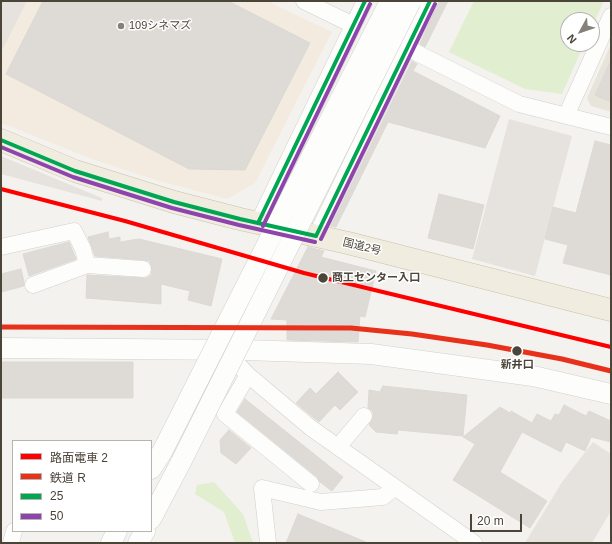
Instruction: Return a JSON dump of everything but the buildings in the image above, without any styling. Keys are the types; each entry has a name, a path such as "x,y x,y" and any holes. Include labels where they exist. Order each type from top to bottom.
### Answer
{"highway":[{"name":"国道2号","path":"1,140 75,170 174,202 611,310"}],"street":[{"path":"304,1 353,25"},
{"path":"258,223 365,1"},
{"path":"152,467 162,452 390,1"},
{"path":"152,517 181,462 411,1"},
{"path":"316,236 430,1"},
{"path":"566,116 611,16"},
{"path":"407,48 519,104 611,127"},
{"path":"1,247 74,231 83,250 87,265"},
{"path":"33,285 87,265 143,269"},
{"path":"1,348 224,350 371,354 533,376 611,394"},
{"path":"224,350 248,375 311,428 474,543"},
{"path":"248,375 225,414 311,484"},
{"path":"338,447 364,416"},
{"path":"268,543 262,488 321,502 383,497 394,488"},
{"path":"11,543 14,532"},
{"path":"111,543 116,532"},
{"path":"138,543 144,532"}],"shaded area":[{"path":"1,1 267,1 332,32 255,183 227,199 159,181 95,160 1,123"},
{"path":"1,1 27,1 1,52"},
{"path":"611,44 611,112 591,106 587,98"},
{"path":"509,119 572,136 535,276 472,259"},
{"path":"1,156 102,198 102,201 1,174"},
{"path":"593,442 611,454 611,511 592,543 525,543 562,482"}],"green space":[{"path":"474,1 604,1 599,12 560,12 560,52 580,52 562,94 525,89 449,52"},
{"path":"214,482 243,514 253,543 235,543 224,512 195,494 197,485"}],"tram line":[{"name":"2","path":"1,189 125,221 304,273 611,347"}],"rail line":[{"name":"R","path":"1,327 351,328 412,334 487,345 562,359 611,371"}],"transit line":[{"name":"25","path":"258,223 365,1"},
{"name":"25","path":"316,236 430,1"},
{"name":"50","path":"263,226 370,4"},
{"name":"50","path":"321,239 435,4"},
{"name":"25","path":"1,140 75,171 174,202 316,236"},
{"name":"50","path":"1,147 73,177 172,208 315,242"}],"place":[{"name":"109シネマズ","path":"121,26"},
{"name":"商工センター入口","path":"323,278"},
{"name":"新井口","path":"517,351"}]}
